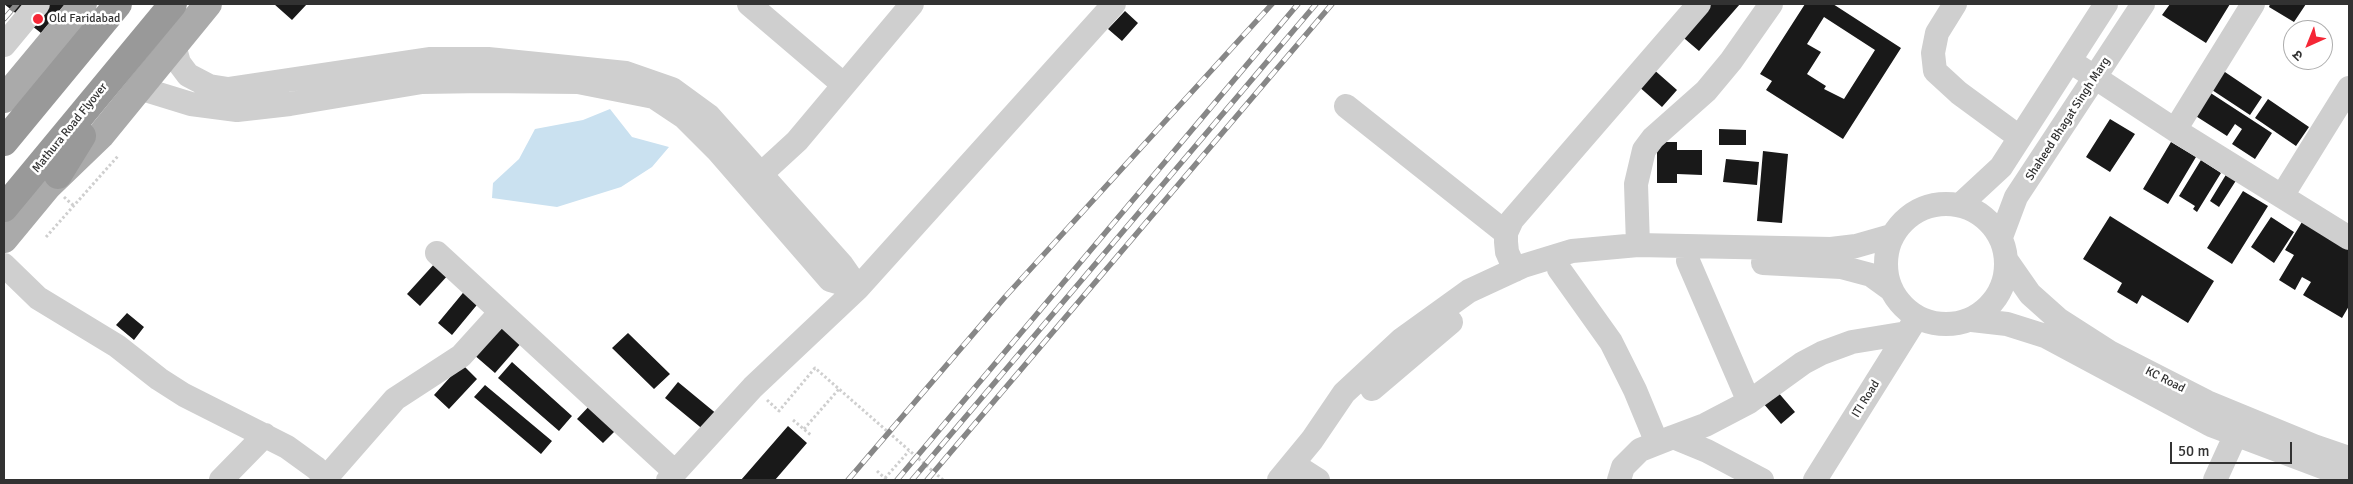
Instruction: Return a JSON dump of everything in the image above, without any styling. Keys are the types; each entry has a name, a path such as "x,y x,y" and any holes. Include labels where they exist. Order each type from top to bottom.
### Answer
{"highway":[{"path":"4,142 118,4"},
{"path":"58,176 136,48 173,4"},
{"name":"Mathura Road Flyover","path":"4,208 136,48"}],"main road":[{"path":"4,99 83,4"},
{"path":"4,239 58,176 101,135 208,4"}],"street":[{"path":"4,45 38,4"},
{"path":"749,4 844,85"},
{"path":"760,174 797,141 912,4"},
{"path":"436,253 672,476 753,387 858,288 1114,4"},
{"path":"1515,270 1507,252 1506,233 1512,220 1700,4"},
{"path":"1638,245 1636,184 1644,150 1654,138 1706,90 1730,61 1771,4"},
{"path":"1955,4 1937,33 1933,53 1935,71 1959,94 2019,137"},
{"path":"1960,205 2001,167 2106,4"},
{"name":"Shaheed Bhagat Singh Marg","path":"2001,238 2016,197 2143,4"},
{"path":"2175,130 2253,4"},
{"path":"174,45 179,63 188,75 209,86 228,89 429,59 488,59 626,73 672,89 709,116 842,265 858,288"},
{"path":"2070,61 2175,130 2349,238"},
{"path":"139,88 192,104 237,110 290,104 422,82 485,80 578,82 654,97 684,117 717,150 830,280 858,288"},
{"path":"2282,196 2349,88"},
{"path":"1346,106 1506,233"},
{"path":"1618,480 1623,467 1640,450 1705,425 1749,402 1803,363 1822,353 1912,325 1928,323 1958,324 1972,320 1987,310 2003,287 2007,261 2001,238 1984,217 1960,205 1935,204 1905,218 1891,236 1885,254 1886,276 1890,288"},
{"path":"1318,480 1286,472 1312,440 1344,393 1400,340 1469,291 1515,270 1572,252 1638,245 1831,249 1856,246 1891,236"},
{"path":"1312,440 1409,356 1472,305 1516,284 1559,269 1612,259 1841,267 1871,275 1890,288 1910,314 1912,325"},
{"path":"1688,261 1749,402"},
{"name":"KC Road","path":"2007,261 2030,294 2058,319 2111,353 2207,402 2314,446 2349,458"},
{"path":"4,265 38,298 117,346 165,383 213,410 287,447 327,479 395,399 461,356 500,313"},
{"path":"1559,269 1611,342 1635,390 1665,440 1707,452 1762,480"},
{"path":"1972,320 2007,324 2045,336 2210,425 2349,477"},
{"name":"ITI Road","path":"1819,478 1912,325"},
{"path":"2215,480 2236,434"},
{"path":"221,480 265,435"}],"path":[{"path":"46,237 118,156"},
{"path":"778,411 815,368 943,480"},
{"path":"804,429 839,389"},
{"path":"793,420 812,436"},
{"path":"876,471 886,479 910,451"}],"water":[{"path":"610,109 632,137 669,147 652,167 621,187 557,207 492,198 493,183 519,159 535,129 583,120"}],"building":[{"name":"Old Faridabad","path":"4,4 65,4 41,33"},
{"path":"274,4 307,4 292,20"},
{"path":"1703,4 1740,4 1699,51 1678,33"},
{"path":"1805,4 1833,4 1901,48 1843,139 1766,90 1772,81 1760,74","holes":["1824,17 1875,50 1844,99 1824,89 1826,86 1807,74 1821,52 1807,44"]},
{"path":"2170,4 2230,4 2206,43 2162,15"},
{"path":"2270,4 2306,4 2295,20 2291,20 2269,7"},
{"path":"1125,11 1138,23 1122,41 1108,29"},
{"path":"1652,68 1677,90 1662,107 1637,85"},
{"path":"2222,70 2262,97 2250,115 2209,88"},
{"path":"2206,90 2272,133 2255,159 2232,144 2242,129 2235,124 2227,136 2191,113"},
{"path":"2268,99 2309,127 2296,146 2255,118"},
{"path":"2110,119 2135,134 2110,172 2086,157"},
{"path":"1719,129 1746,130 1746,145 1719,145"},
{"path":"1657,142 1677,142 1677,150 1702,150 1702,175 1677,174 1677,183 1657,183"},
{"path":"2171,142 2196,157 2168,204 2143,189"},
{"path":"1763,151 1788,154 1782,223 1757,221"},
{"path":"1726,159 1759,162 1757,185 1723,182"},
{"path":"2201,160 2221,173 2197,212 2193,209 2195,206 2179,196"},
{"path":"2227,173 2237,179 2219,207 2210,201"},
{"path":"2243,191 2268,206 2232,264 2207,248"},
{"path":"2110,216 2214,281 2188,323 2142,295 2137,304 2117,292 2122,283 2083,259"},
{"path":"2271,217 2294,232 2274,263 2251,247"},
{"path":"2305,217 2349,244 2349,306 2342,318 2303,295 2311,282 2302,277 2295,290 2279,280 2294,255 2285,250"},
{"path":"436,262 449,274 420,306 407,294"},
{"path":"467,288 481,300 452,335 438,323"},
{"path":"127,313 144,327 134,340 116,325"},
{"path":"501,322 523,341 495,373 473,354"},
{"path":"628,333 670,374 654,389 612,348"},
{"path":"512,362 572,416 559,431 498,378"},
{"path":"462,364 477,379 449,409 434,395"},
{"path":"678,382 718,415 705,431 665,398"},
{"path":"485,385 552,441 541,454 474,397"},
{"path":"1777,391 1795,412 1781,424 1763,403"},
{"path":"593,402 619,427 603,443 577,419"},
{"path":"788,426 807,443 775,480 741,480"}],"railway":[{"path":"4,19 17,4"},
{"path":"848,480 1005,297 1272,4"},
{"path":"897,480 1298,4"},
{"path":"912,480 1316,4"},
{"path":"927,480 1332,4"}],"place":[{"name":"Old Faridabad","path":"38,19"}]}
